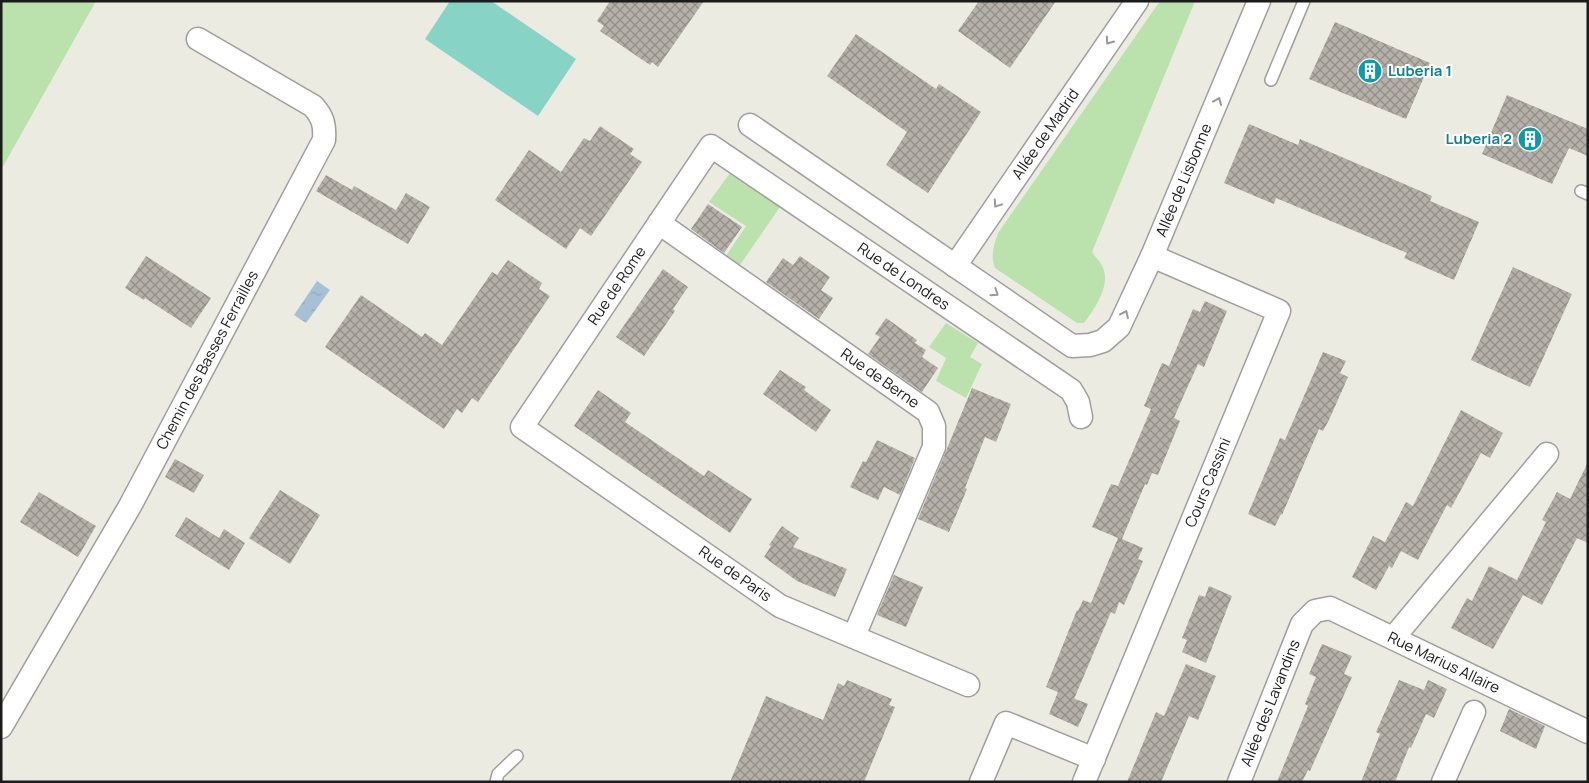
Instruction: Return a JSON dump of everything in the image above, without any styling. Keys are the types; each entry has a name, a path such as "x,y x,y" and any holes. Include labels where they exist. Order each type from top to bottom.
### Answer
{"street":[{"name":"Allée de Madrid","path":"955,266 1137,1"},
{"name":"Allée de Lisbonne","path":"955,266 1072,346 1090,345 1103,341 1119,327 1152,256 1259,1"},
{"name":"Chemin des Basses Ferrailles","path":"1,727 130,506 324,140 325,127 322,115 313,106 198,39"},
{"path":"750,125 955,266"},
{"name":"Rue de Rome","path":"522,426 711,146"},
{"name":"Rue de Londres","path":"711,146 1070,390 1078,402 1081,417"},
{"name":"Rue de Berne","path":"659,223 928,412 934,426 934,447 854,636"},
{"name":"Cours Cassini","path":"1084,782 1279,311 1152,256"},
{"name":"Rue de Paris","path":"522,426 780,606 968,685"},
{"path":"1394,637 1546,454"},
{"name":"Rue Marius Allaire","path":"1302,624 1315,611 1330,608 1394,637 1588,732"},
{"name":"Allée des Lavandins","path":"1239,782 1302,624"},
{"path":"1443,782 1474,712"},
{"path":"981,782 1006,723 1094,759"}],"lane":[{"path":"1271,80 1304,1"},
{"path":"496,782 498,774 517,756"}],"green space":[{"path":"1,1 96,1 1,170"},
{"path":"1160,1 1195,1 1092,252 1103,268 1105,282 1103,289 1097,304 1084,323 1077,323 995,268 993,259 994,246 998,233"},
{"path":"733,169 782,204 740,265 726,256 746,226 709,202"},
{"path":"946,323 978,343 970,357 982,364 966,398 936,381 946,358 929,347"}],"shaded area":[{"path":"450,1 491,1 576,59 538,116 425,39"}],"water":[{"path":"317,281 330,290 306,323 294,315"}],"building":[{"path":"610,1 704,1 658,67 652,62 650,65 600,31 604,26 597,21"},
{"path":"979,1 1056,1 1010,68 958,31"},
{"name":"Luberia 1","path":"1335,22 1430,63 1406,119 1309,79"},
{"path":"856,34 936,89 939,84 981,112 928,193 886,165 907,132 827,76"},
{"name":"Luberia 2","path":"1507,95 1588,129 1588,156 1569,148 1552,184 1482,154"},
{"path":"1249,124 1298,145 1300,139 1432,196 1430,201 1479,222 1454,280 1404,258 1407,253 1276,198 1274,204 1224,183"},
{"path":"600,126 634,149 630,154 642,162 591,236 580,228 566,249 495,200 529,150 561,172 584,138 590,141"},
{"path":"326,175 352,190 354,186 396,210 406,193 430,207 408,244 316,191"},
{"path":"708,204 742,227 724,253 691,229"},
{"path":"146,256 211,298 191,328 145,298 144,300 125,288"},
{"path":"800,256 830,277 821,290 833,298 819,319 766,282 783,258 793,265"},
{"path":"508,260 542,283 539,289 550,296 478,402 472,398 462,413 457,409 444,429 325,347 361,295 422,337 425,333 442,345 492,272 497,275"},
{"path":"1513,267 1572,294 1530,387 1471,360"},
{"path":"663,269 688,287 673,309 675,311 644,356 616,337"},
{"path":"1205,301 1227,311 1204,367 1198,364 1174,418 1180,421 1158,475 1152,473 1147,485 1145,484 1122,539 1143,548 1138,559 1143,561 1124,605 1119,602 1115,614 1111,612 1074,699 1046,687 1077,610 1083,600 1091,603 1118,538 1092,527 1111,484 1118,486 1137,442 1151,409 1144,406 1162,363 1169,366 1193,309 1200,312"},
{"path":"886,318 917,340 915,343 926,350 922,357 938,368 922,392 868,354 880,337 875,334"},
{"path":"1323,352 1346,361 1340,373 1348,377 1323,431 1319,429 1282,515 1275,526 1248,514 1280,438 1285,440"},
{"path":"780,370 806,387 804,390 831,410 816,432 763,394"},
{"path":"972,388 1011,404 996,442 985,437 965,488 967,489 949,532 918,519"},
{"path":"598,390 631,413 625,422 704,476 708,470 752,499 730,533 574,426"},
{"path":"1461,410 1503,433 1490,458 1481,453 1451,508 1447,505 1418,560 1401,551 1392,568 1389,566 1376,590 1352,577 1373,536 1385,542 1406,502 1413,506"},
{"path":"877,440 915,458 900,495 884,487 878,500 850,487 863,461 866,462"},
{"path":"175,459 204,475 194,493 165,477"},
{"path":"1588,462 1588,543 1577,538 1542,605 1523,595 1493,649 1451,628 1467,598 1472,601 1489,566 1517,580 1546,522 1542,520 1557,492 1570,499"},
{"path":"280,490 320,515 290,564 249,538"},
{"path":"39,492 96,526 78,557 20,522"},
{"path":"186,517 219,538 224,529 245,543 229,570 175,536"},
{"path":"782,526 799,538 793,547 847,569 835,597 797,581 764,557 771,546 769,545"},
{"path":"894,575 923,587 906,627 877,615"},
{"path":"1209,586 1232,596 1206,663 1182,652 1187,640 1182,638 1199,595 1205,597"},
{"path":"1322,644 1352,656 1344,674 1352,677 1310,771 1308,770 1302,782 1277,782 1308,706 1305,704 1316,677 1309,674"},
{"path":"1186,664 1216,676 1198,720 1189,716 1161,782 1127,782 1156,712 1164,716"},
{"path":"847,680 892,699 889,705 895,707 864,782 730,782 766,696 823,720 838,683 844,686"},
{"path":"1399,680 1424,690 1428,680 1447,689 1434,718 1426,714 1411,748 1409,747 1395,782 1361,782 1380,734 1376,732"},
{"path":"1058,692 1088,704 1078,727 1049,714"},
{"path":"1509,709 1545,726 1536,749 1500,731"}],"place":[{"name":"Luberia 1","path":"1370,71"},
{"name":"Luberia 2","path":"1530,139"}]}
